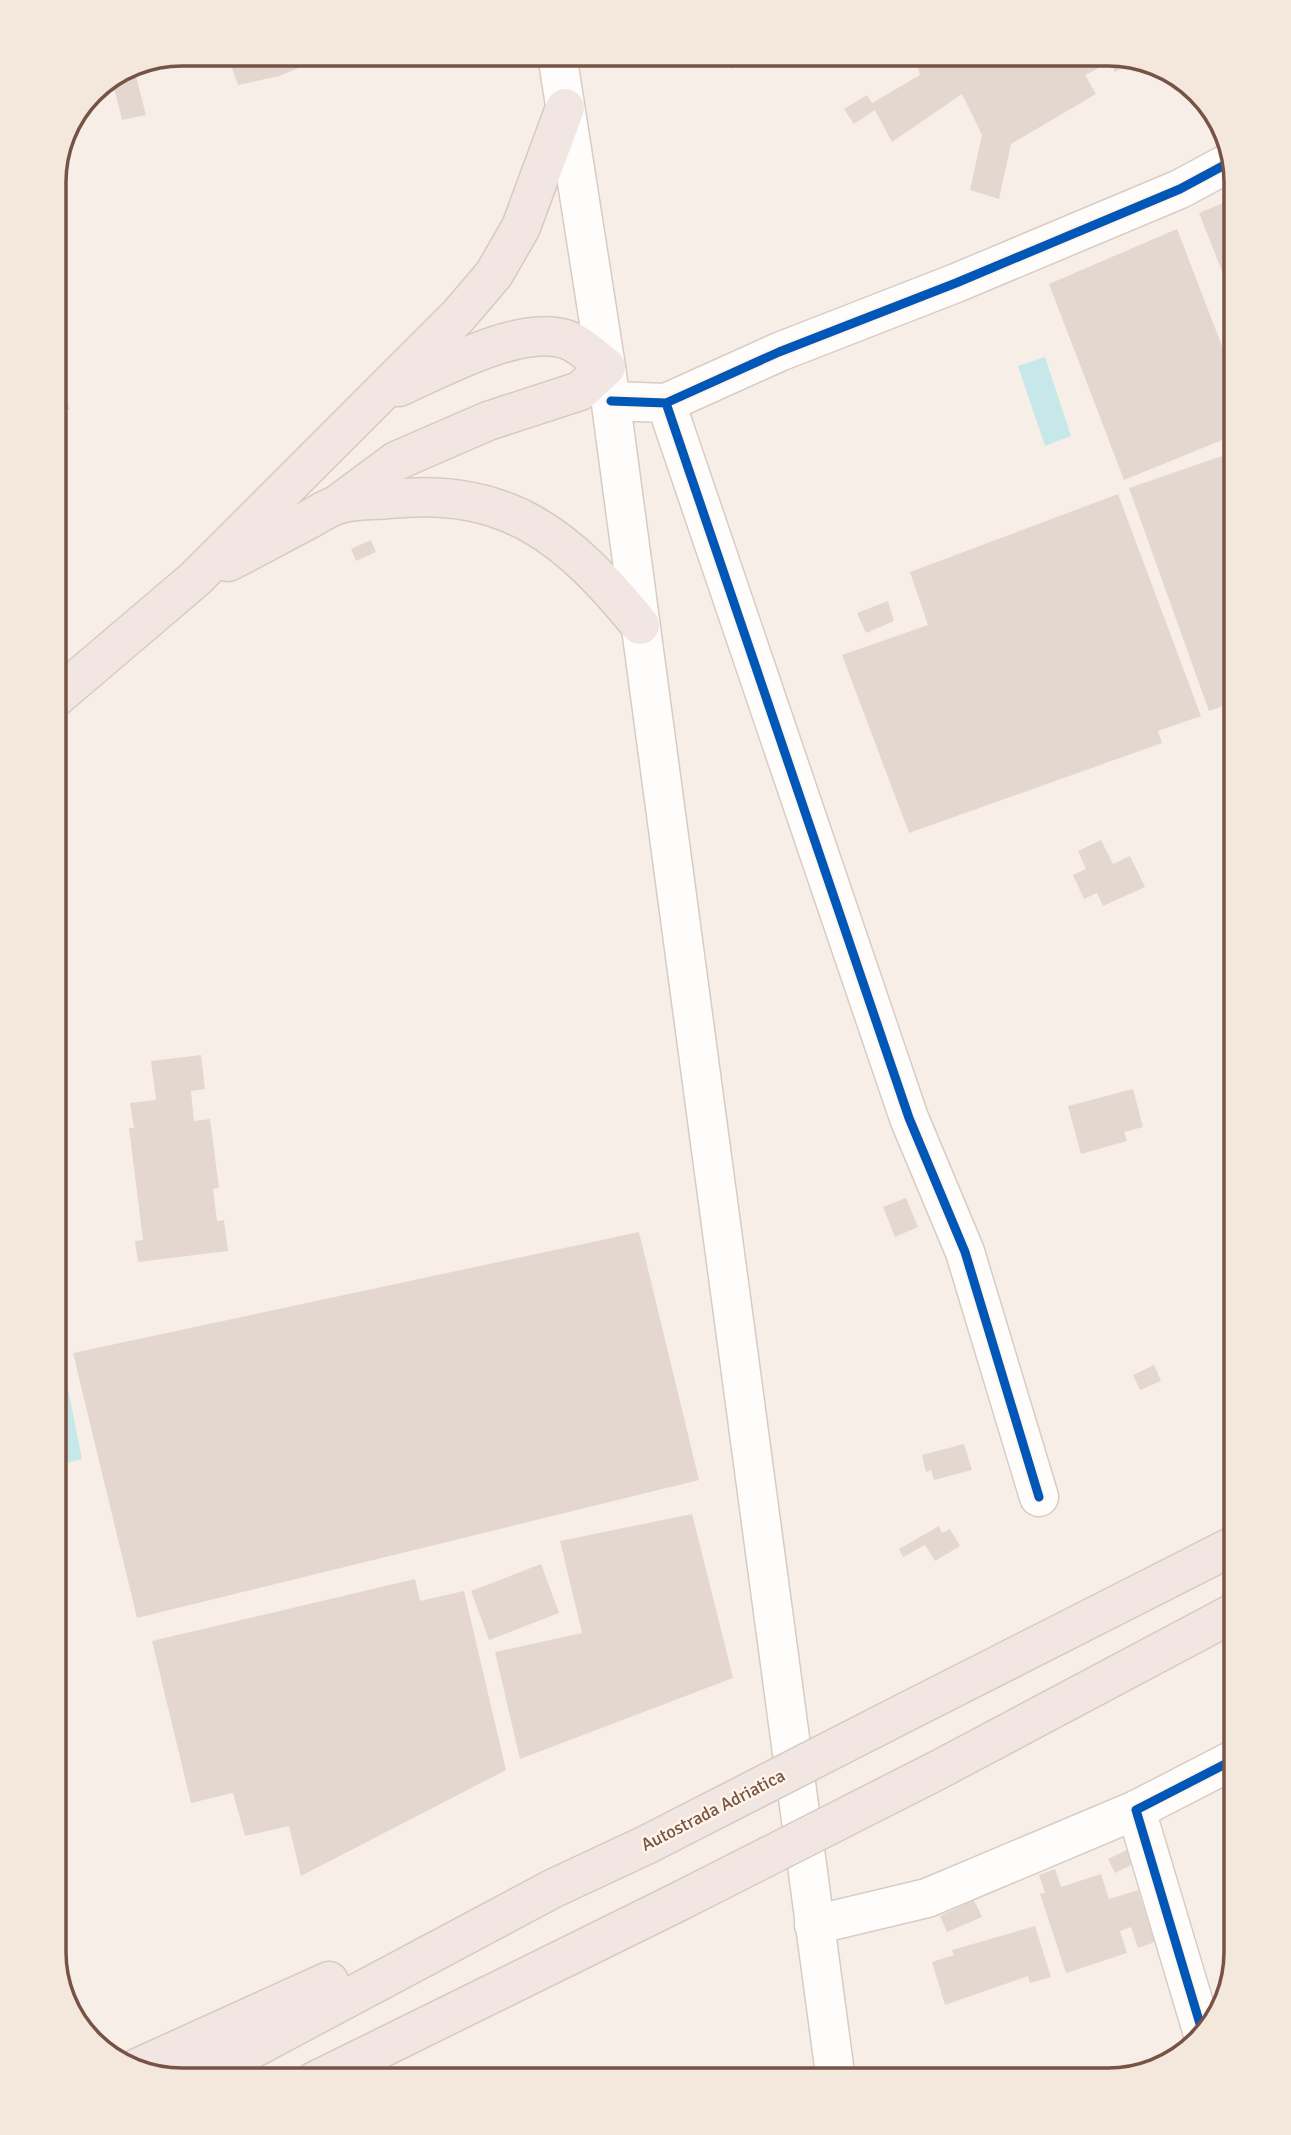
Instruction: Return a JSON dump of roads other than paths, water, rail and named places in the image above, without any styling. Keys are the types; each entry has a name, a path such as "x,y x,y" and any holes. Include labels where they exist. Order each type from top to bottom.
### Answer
{"highway":[{"path":"67,688 195,579 459,315 494,274 521,227 565,108"},
{"path":"195,579 338,504 396,461 488,421 608,384 568,340 538,337 488,348 379,395"},
{"path":"338,504 418,496 480,503 508,512 534,526 580,558 607,584 640,625"},
{"name":"Autostrada Adriatica","path":"216,2068 554,1888 646,1845 1224,1551"},
{"path":"341,2068 682,1900 937,1770 1224,1618"},
{"path":"148,2063 457,1921 554,1888"}],"street":[{"path":"559,66 608,384 834,2068"},
{"path":"608,384 666,403 779,352 956,283 1180,189 1224,165"},
{"path":"666,403 909,1118 965,1252 1039,1497"},
{"path":"814,1925 927,1898 1136,1810 1224,1765"},
{"path":"1136,1810 1200,2024"}],"water":[{"path":"1045,357 1071,436 1045,446 1018,366"},
{"path":"66,1381 82,1459 66,1463"}]}
